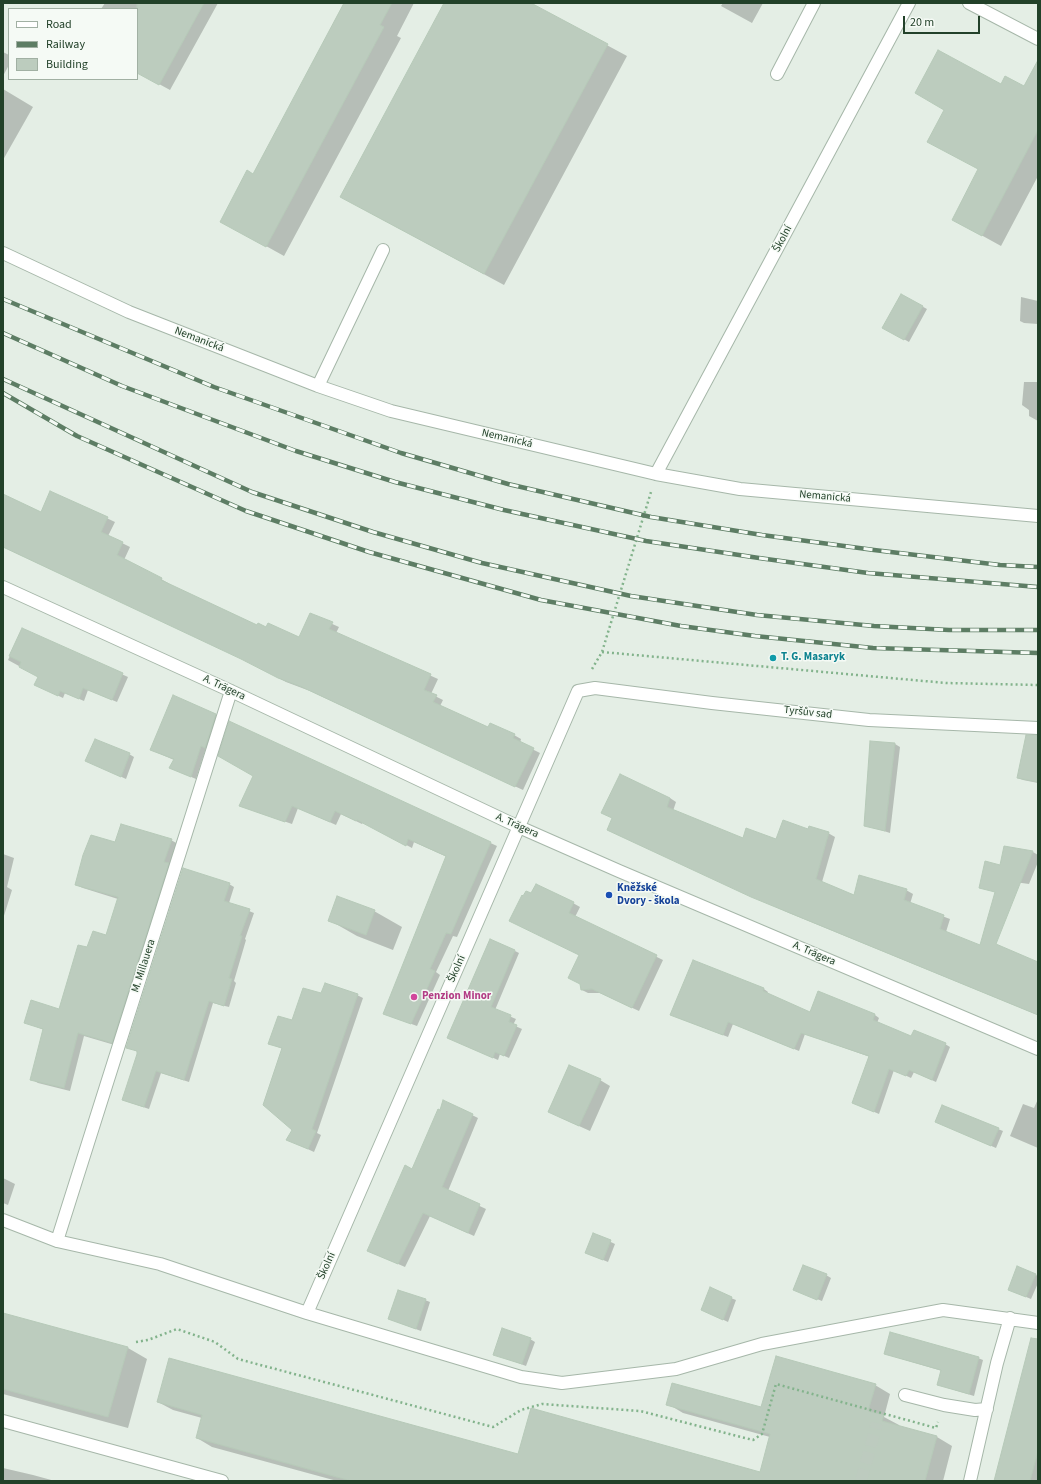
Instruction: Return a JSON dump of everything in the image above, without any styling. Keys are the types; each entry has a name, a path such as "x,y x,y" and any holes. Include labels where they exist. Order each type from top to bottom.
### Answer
{"street":[{"path":"777,74 814,3"},
{"name":"Školní","path":"656,474 909,3"},
{"path":"969,3 1038,39"},
{"path":"318,386 383,250"},
{"name":"Nemanická","path":"3,253 130,312 318,386 391,411 656,474 740,489 1038,516"},
{"name":"A. Trägera","path":"3,587 231,691 519,827 1038,1049"},
{"name":"Tyršův sad","path":"578,691 595,688 712,703 869,720 1038,728"},
{"name":"M. Millauera","path":"57,1240 231,691"},
{"name":"Školní","path":"307,1313 578,691"},
{"path":"3,1220 57,1240 160,1264 307,1313 521,1377 562,1383 676,1369 762,1344 943,1310 1038,1323"},
{"path":"970,1481 997,1363 1010,1318"},
{"path":"905,1395 944,1405 975,1410 987,1409"},
{"path":"3,1421 222,1481"}],"path":[{"path":"578,691 602,652 656,474"},
{"path":"602,652 946,683 1038,685"}],"building":[{"path":"137,3 204,3 159,85 138,74"},
{"path":"344,3 392,3 380,25 384,27 266,247 220,222 247,170 253,174"},
{"path":"444,3 531,3 608,44 484,274 340,197"},
{"path":"938,50 1001,84 1005,76 1024,86 1038,60 1038,130 982,236 952,220 978,169 927,142 944,110 915,93"},
{"path":"901,294 923,306 904,340 882,328"},
{"path":"50,491 108,517 101,532 123,542 117,555 162,578 161,580 257,625 258,623 266,627 268,623 299,637 310,613 333,622 329,629 431,674 424,690 437,695 433,702 488,727 490,723 515,734 513,738 534,748 515,787 302,687 278,678 241,659 3,547 3,494 41,512"},
{"path":"22,628 123,673 112,700 83,688 79,699 60,691 58,696 34,685 38,677 19,667 21,662 9,656"},
{"path":"173,695 216,714 205,748 201,746 191,777 169,768 174,759 150,750"},
{"path":"229,721 491,842 451,934 446,933 430,969 435,971 411,1024 383,1014 446,856 408,839 406,846 357,820 356,821 335,811 330,822 292,806 285,822 239,806 253,776 218,756"},
{"path":"1026,735 1038,735 1038,782 1017,778"},
{"path":"95,739 130,753 121,777 85,761"},
{"path":"870,741 895,743 885,831 864,826"},
{"path":"620,774 670,798 667,807 743,838 746,828 776,839 783,820 808,829 809,826 829,832 816,879 854,895 859,875 907,889 904,900 944,915 940,929 980,945 995,892 979,888 985,861 1000,865 1004,846 1033,851 996,944 1038,962 1038,1015 751,897 607,830 612,818 601,813"},
{"path":"121,824 172,839 164,862 169,863 112,1043 78,1033 64,1088 30,1080 43,1029 24,1023 31,1000 59,1009 78,945 87,947 93,931 106,935 118,897 75,885 83,855 91,835 115,842"},
{"path":"183,868 230,883 224,901 250,909 240,936 242,936 229,978 232,979 224,1006 209,1001 184,1080 156,1071 144,1107 122,1100 137,1054 137,1051 126,1048"},
{"path":"536,884 574,902 569,913 657,955 632,1008 592,989 581,990 580,984 568,978 579,955 509,921 522,895 523,896 526,891 531,893"},
{"path":"337,896 375,910 366,935 328,921"},
{"path":"490,939 515,950 491,1007 511,1015 509,1022 517,1025 504,1056 495,1052 493,1058 447,1038"},
{"path":"693,960 764,988 763,991 810,1012 818,991 875,1014 873,1020 911,1036 914,1030 946,1043 932,1080 909,1070 906,1076 889,1069 874,1112 852,1103 869,1056 801,1033 794,1049 728,1022 723,1035 670,1015"},
{"path":"325,983 358,994 312,1129 316,1131 308,1149 286,1140 292,1130 263,1105 282,1048 268,1044 278,1016 292,1020 303,988 321,993"},
{"path":"569,1065 601,1079 579,1126 548,1112"},
{"path":"443,1100 473,1114 442,1187 480,1204 468,1233 423,1213 398,1264 367,1251 405,1165 412,1169 438,1109 440,1110"},
{"path":"942,1105 999,1128 991,1146 935,1122"},
{"path":"593,1233 611,1240 603,1260 585,1253"},
{"path":"803,1265 827,1274 817,1300 793,1290"},
{"path":"1017,1266 1036,1274 1026,1297 1008,1290"},
{"path":"710,1287 732,1297 723,1320 701,1310"},
{"path":"398,1290 426,1299 416,1329 388,1319"},
{"path":"3,1313 128,1347 108,1417 3,1389"},
{"path":"502,1328 531,1338 522,1364 493,1355"},
{"path":"890,1332 979,1357 969,1394 937,1385 941,1370 884,1354"},
{"path":"1031,1338 1038,1339 1038,1451 1030,1481 994,1481"},
{"path":"776,1356 876,1384 868,1411 884,1415 882,1421 937,1436 925,1481 351,1481 196,1438 202,1415 157,1402 169,1358 518,1454 531,1408 760,1472 770,1434 666,1405 672,1383 761,1407"}],"tunnel":[{"path":"861,1481 877,1423"}],"railway":[{"path":"3,299 214,387 401,453 508,484 651,517 762,535 1000,565 1038,567"},
{"path":"3,333 122,386 296,451 395,482 504,510 646,541 759,558 868,573 1038,587"},
{"path":"3,379 252,492 373,532 482,563 631,596 757,615 874,626 949,630 1038,630"},
{"path":"3,393 77,436 246,511 369,552 541,600 681,626 755,636 873,648 1038,653"}],"place":[{"name":"T. G. Masaryk","path":"773,658"},
{"name":"Kněžské Dvory - škola","path":"609,895"},
{"name":"Penzion Minor","path":"414,997"}]}
